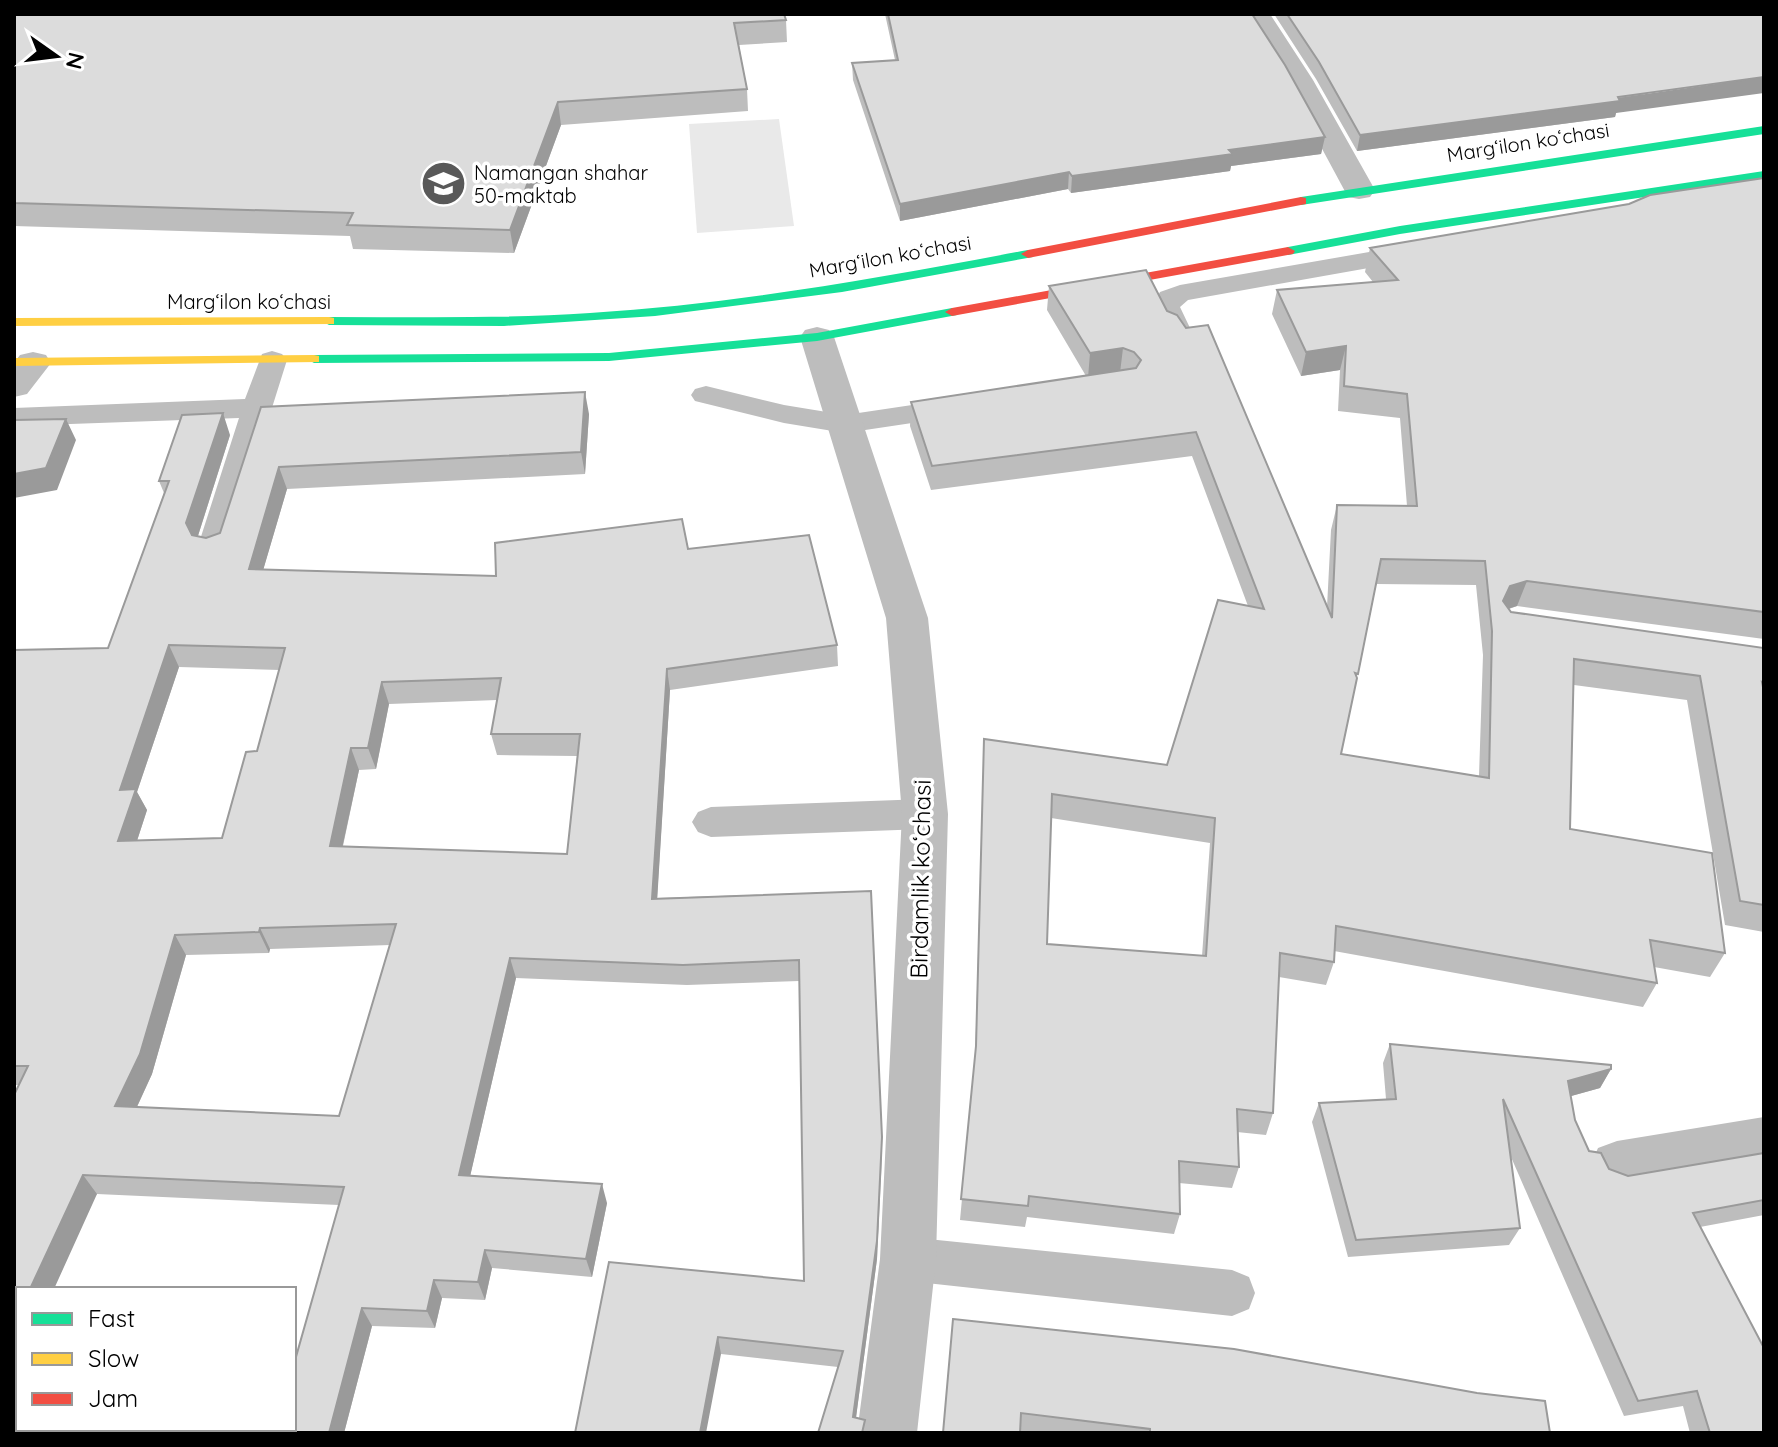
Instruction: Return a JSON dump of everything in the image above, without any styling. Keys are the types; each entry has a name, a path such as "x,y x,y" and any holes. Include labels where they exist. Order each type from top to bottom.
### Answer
{"main road":[{"name":"Margʻilon koʻchasi","path":"14,322 529,321 673,310 869,285 1359,190 1764,130"},
{"path":"20,370 272,360 609,357 817,337 1373,246 1460,221 1764,175"}],"street":[{"path":"1256,14 1299,80 1359,190"},
{"name":"Birdamlik koʻchasi","path":"817,337 907,618 925,814 908,1259 887,1433"},
{"path":"1617,1166 1764,1141"}],"lane":[{"path":"1176,328 1166,307 1170,298 1180,293 1373,246 1477,242 1611,219 1620,215 1622,208 1613,198"},
{"path":"1460,221 1477,242"},
{"path":"214,546 272,360"},
{"path":"706,395 784,414 845,424 982,404"},
{"path":"14,417 257,408"},
{"path":"711,822 925,814"},
{"path":"908,1259 1232,1293"}],"shaded area":[{"path":"779,119 794,226 697,233 689,124"}],"building":[{"path":"14,14 784,14 786,20 734,23 747,89 558,102 510,230 347,225 353,213 14,203"},
{"path":"888,14 1252,14 1325,137 1229,150 1233,154 1072,176 1069,172 900,204 852,63 898,60"},
{"path":"1287,14 1764,14 1764,77 1618,97 1620,101 1360,135 1319,62"},
{"path":"1764,178 1764,612 1527,581 1510,586 1503,601 1511,612 1764,648 1764,905 1740,901 1700,676 1574,659 1570,829 1712,853 1725,953 1650,940 1657,983 1336,926 1334,962 1280,953 1273,1113 1237,1109 1239,1167 1179,1161 1180,1214 1029,1196 1028,1206 961,1199 976,1046 984,739 1167,765 1218,600 1264,609 1196,432 932,466 911,402 1136,368 1141,360 1134,352 1123,348 1090,353 1049,286 1146,270 1167,311 1177,315 1186,328 1208,325 1332,618 1337,505 1417,506 1407,394 1344,386 1346,346 1306,352 1277,290 1398,280 1370,248 1629,204 1650,195","holes":["1381,559 1485,561 1492,631 1489,778 1341,754 1357,678 1355,673 1358,674","1052,794 1215,818 1206,956 1047,944"]},
{"path":"585,392 581,452 279,467 249,569 496,576 495,543 682,519 688,549 809,535 837,645 667,669 652,899 871,891 882,1137 877,1241 853,1417 865,1420 862,1433 818,1433 843,1351 718,1337 700,1433 575,1433 609,1262 804,1281 799,960 683,965 510,958 459,1175 602,1184 586,1259 485,1250 478,1282 434,1280 427,1311 362,1308 329,1433 275,1433 296,1431 296,1357 344,1187 83,1175 31,1287 16,1287 14,1324 14,1095 28,1066 14,1066 14,650 108,648 169,481 159,481 182,415 223,413 186,523 192,535 206,538 220,533 261,407","holes":["169,645 285,648 257,751 246,752 222,838 118,841 136,789 120,790","501,678 491,734 580,734 567,854 330,846 351,748 368,748 382,682","396,924 339,1116 115,1106 140,1054 175,935 259,932 260,928"]},
{"path":"66,419 46,468 14,474 14,420"},
{"path":"1390,1044 1611,1065 1611,1069 1568,1081 1575,1120 1589,1151 1601,1153 1609,1169 1628,1176 1764,1153 1764,1200 1693,1213 1764,1348 1764,1433 1710,1433 1697,1391 1638,1401 1503,1099 1520,1228 1356,1240 1319,1103 1396,1099"},
{"path":"953,1319 1234,1349 1477,1393 1545,1401 1550,1433 1150,1433 1150,1429 1021,1413 1020,1433 943,1433"},
{"path":"14,1401 16,1431 70,1431 69,1433 14,1433"}],"traffic: fast":[{"path":"1301,201 1764,130"},
{"path":"1288,251 1400,230 1764,175"},
{"path":"329,321 504,322 655,312 842,287 1028,254"},
{"path":"314,359 609,357 817,337 952,312"}],"traffic: slow":[{"path":"14,322 329,321"},
{"path":"14,362 314,359"}],"traffic: jam":[{"path":"1028,254 1301,201"},
{"path":"952,312 1288,251"}],"place":[{"name":"Namangan shahar 50-maktab","path":"443,183"}]}
